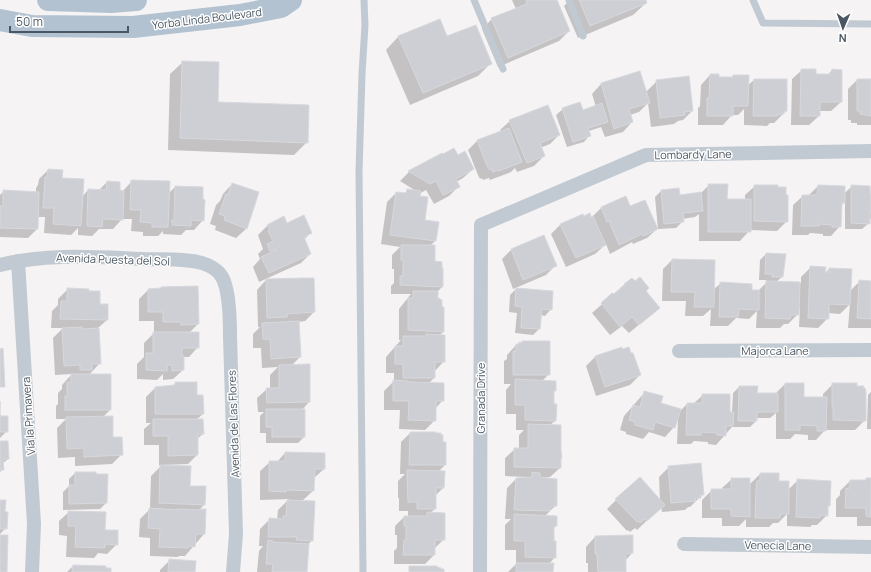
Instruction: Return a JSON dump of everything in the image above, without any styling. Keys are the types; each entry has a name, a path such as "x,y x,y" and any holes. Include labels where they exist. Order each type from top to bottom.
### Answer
{"main road":[{"path":"48,0 112,2 136,0"},
{"name":"Yorba Linda Boulevard","path":"0,20 32,26 132,27 240,15 281,7 291,0"},
{"path":"111,27 112,2"}],"street":[{"name":"Lombardy Lane","path":"481,225 646,155 871,151"},
{"name":"Granada Drive","path":"480,572 481,225"},
{"name":"Avenida Puesta del Sol","path":"0,265 18,260 82,256 185,261 203,263 214,269 222,277"},
{"name":"Via la Primavera","path":"18,260 34,524 32,572"},
{"name":"Avenida de Las Flores","path":"222,277 226,291 231,344 236,534 233,572"},
{"name":"Majorca Lane","path":"679,351 871,350"},
{"name":"Venecia Lane","path":"684,544 871,547"}],"lane":[{"path":"363,572 359,171 365,25 364,0"},
{"path":"474,0 503,69"},
{"path":"569,0 583,36"},
{"path":"753,0 763,23 871,24"}],"building":[{"path":"526,0 557,0 570,31 508,58 491,18 527,4"},
{"path":"579,0 646,0 647,3 590,26"},
{"path":"440,19 447,36 476,25 492,64 423,93 398,36"},
{"path":"182,61 219,62 218,102 309,105 308,143 180,138"},
{"path":"801,69 816,69 816,74 832,74 832,69 842,70 842,102 820,102 820,116 800,116"},
{"path":"640,71 650,103 629,109 633,122 614,129 601,83"},
{"path":"710,74 719,74 719,77 749,75 748,106 733,106 733,116 707,116 707,98 709,98"},
{"path":"689,76 693,111 684,112 685,115 660,118 656,80"},
{"path":"754,79 787,79 787,111 784,111 784,114 778,114 778,116 753,116"},
{"path":"857,79 871,79 871,116 860,114 860,111 857,111"},
{"path":"580,102 583,110 602,103 608,122 588,128 591,136 573,142 562,108"},
{"path":"548,105 560,135 540,143 545,156 527,163 509,120"},
{"path":"509,128 522,162 493,172 492,169 490,170 487,166 477,140"},
{"path":"454,148 458,155 465,151 474,169 456,179 460,187 443,195 436,181 430,184 408,171 442,153 443,154"},
{"path":"48,169 63,170 62,178 84,179 81,226 53,224 54,208 43,208 45,177 47,177"},
{"path":"131,180 170,181 168,227 152,227 152,223 140,222 141,210 130,210"},
{"path":"107,181 120,182 120,190 124,191 123,220 103,219 102,227 87,226 88,189 106,190"},
{"path":"232,183 259,192 247,229 224,220 225,216 219,214 226,194 228,195"},
{"path":"708,184 728,184 727,199 751,199 751,232 708,232"},
{"path":"754,185 778,185 778,187 786,187 786,195 788,195 788,222 754,221"},
{"path":"818,185 845,186 845,203 842,203 841,227 832,227 832,225 819,224 819,226 801,226 802,195 817,195"},
{"path":"851,185 870,186 870,224 851,223"},
{"path":"175,186 203,187 203,199 205,200 204,221 191,220 191,226 172,225 172,220 174,220"},
{"path":"679,188 680,195 701,192 703,211 683,213 684,222 664,224 661,190"},
{"path":"407,189 421,191 420,196 428,197 425,220 439,222 436,241 390,235 396,192 406,193"},
{"path":"3,190 39,192 38,229 0,228 0,206 3,206"},
{"path":"626,196 630,206 645,200 658,229 643,236 642,234 619,245 609,221 607,222 601,207"},
{"path":"590,213 591,217 593,216 606,245 576,258 560,224 583,214 584,216"},
{"path":"304,215 312,233 304,237 311,254 269,273 261,257 277,250 270,251 267,244 273,241 267,225 284,216 287,223"},
{"path":"544,235 557,266 523,280 511,249"},
{"path":"401,245 435,245 435,261 442,262 443,287 400,285 400,276 403,276"},
{"path":"766,253 786,254 783,277 772,277 772,274 765,274"},
{"path":"672,259 715,260 714,307 694,307 695,292 671,292"},
{"path":"810,266 826,267 825,272 829,272 829,268 852,269 850,305 829,304 829,319 808,318"},
{"path":"640,277 649,288 646,291 660,308 639,325 632,317 620,327 601,303 612,293 614,294 626,285 624,284 632,278 635,281"},
{"path":"314,278 315,312 287,314 287,317 267,318 266,279"},
{"path":"859,280 871,281 871,319 857,318"},
{"path":"766,281 800,282 799,315 791,315 790,319 765,318"},
{"path":"720,282 752,284 752,290 759,290 759,310 739,309 738,317 719,317"},
{"path":"198,286 199,324 181,325 181,322 163,322 163,312 148,312 148,289 161,287"},
{"path":"67,288 100,291 100,304 108,304 108,320 60,319 61,301 67,301"},
{"path":"516,288 553,291 552,310 542,309 540,329 521,328 522,307 515,306"},
{"path":"413,291 438,291 438,298 442,300 442,307 444,307 444,332 408,330 408,298 413,298"},
{"path":"299,321 301,357 271,359 270,339 263,339 262,323"},
{"path":"82,327 82,329 99,328 101,364 92,364 92,370 80,370 80,365 64,366 62,328"},
{"path":"153,332 199,332 199,348 182,348 182,356 184,356 184,370 172,371 172,365 167,365 167,371 146,370 146,353 153,353"},
{"path":"426,334 445,335 445,362 435,362 435,378 403,378 403,364 395,364 395,346 403,346 403,336 426,336"},
{"path":"522,341 550,341 550,375 513,375 513,351 516,351 516,344 519,344 519,342 522,343"},
{"path":"622,347 622,349 629,347 631,353 633,353 641,375 605,387 595,356"},
{"path":"3,348 5,387 0,387 0,349"},
{"path":"310,364 310,402 267,403 266,388 279,388 279,365"},
{"path":"71,374 111,374 111,410 65,410 67,382 71,382"},
{"path":"515,379 556,381 554,404 557,404 556,421 525,420 525,405 515,405"},
{"path":"393,380 444,383 444,401 436,401 436,421 408,420 409,401 393,401"},
{"path":"175,382 197,382 197,395 203,395 204,414 155,414 155,387 175,385"},
{"path":"785,383 804,383 804,397 827,397 826,431 817,431 817,426 800,425 800,430 785,430"},
{"path":"832,383 857,383 857,386 864,386 863,388 865,388 866,392 866,421 833,420"},
{"path":"739,386 758,386 757,393 778,393 778,412 757,412 757,421 738,421"},
{"path":"644,391 663,396 661,403 681,409 675,428 655,422 653,430 635,425 635,422 629,420 633,405 640,407"},
{"path":"702,394 730,394 730,412 734,412 733,426 726,426 726,436 717,435 717,433 701,432 701,435 686,435 687,403 702,403"},
{"path":"266,409 305,409 305,437 272,437 272,427 266,427"},
{"path":"0,416 8,416 8,432 0,432"},
{"path":"113,416 113,437 122,437 123,455 84,457 84,448 67,449 66,417"},
{"path":"153,419 203,419 204,434 198,434 198,455 168,456 168,436 153,436"},
{"path":"528,424 561,425 561,468 514,467 514,448 528,448"},
{"path":"410,432 441,433 441,435 443,435 443,442 446,442 446,465 409,465"},
{"path":"0,441 8,441 9,459 3,459 4,470 0,470"},
{"path":"285,452 325,453 325,469 315,469 314,491 269,491 269,461 285,461"},
{"path":"701,463 704,495 701,495 701,498 695,498 696,501 671,503 668,466"},
{"path":"160,465 191,466 190,486 206,486 205,505 159,503"},
{"path":"407,470 445,471 444,488 436,488 436,509 417,509 417,502 408,502"},
{"path":"75,472 96,472 96,474 108,474 107,503 69,504 69,485 75,485"},
{"path":"532,472 540,473 540,477 557,479 557,506 551,506 550,511 514,510 516,478 532,477"},
{"path":"760,473 779,473 779,481 789,481 789,514 780,514 780,518 755,518 757,481 760,480"},
{"path":"640,477 665,505 647,521 645,519 640,523 638,521 637,522 615,499"},
{"path":"731,478 750,478 750,517 731,516 731,509 711,509 711,489 731,489"},
{"path":"866,478 871,478 871,517 866,516 866,508 845,508 846,488 849,489 850,480 866,480"},
{"path":"797,479 831,481 828,516 820,515 820,518 796,517"},
{"path":"0,500 6,500 5,512 8,512 7,529 0,529"},
{"path":"287,500 315,501 313,541 296,540 297,537 268,537 269,518 283,519 283,516 286,516"},
{"path":"149,508 177,510 206,509 205,534 196,534 195,547 159,547 160,529 148,528"},
{"path":"68,511 106,512 105,530 118,530 118,545 105,544 105,548 75,547 76,526 68,526"},
{"path":"427,512 445,513 445,540 435,540 435,555 403,555 404,540 406,540 404,516 427,516"},
{"path":"514,514 557,516 557,526 554,526 556,558 525,557 525,541 514,541"},
{"path":"0,535 8,535 7,572 0,572"},
{"path":"633,535 633,553 626,554 626,572 598,572 597,554 595,554 595,536"},
{"path":"268,540 273,542 309,544 307,572 272,572 273,564 266,564"},
{"path":"169,559 196,561 195,572 168,572"},
{"path":"516,563 554,563 553,572 516,572"},
{"path":"73,565 106,566 106,568 111,568 111,572 72,572"},
{"path":"409,566 437,566 444,569 444,572 409,572"}]}
